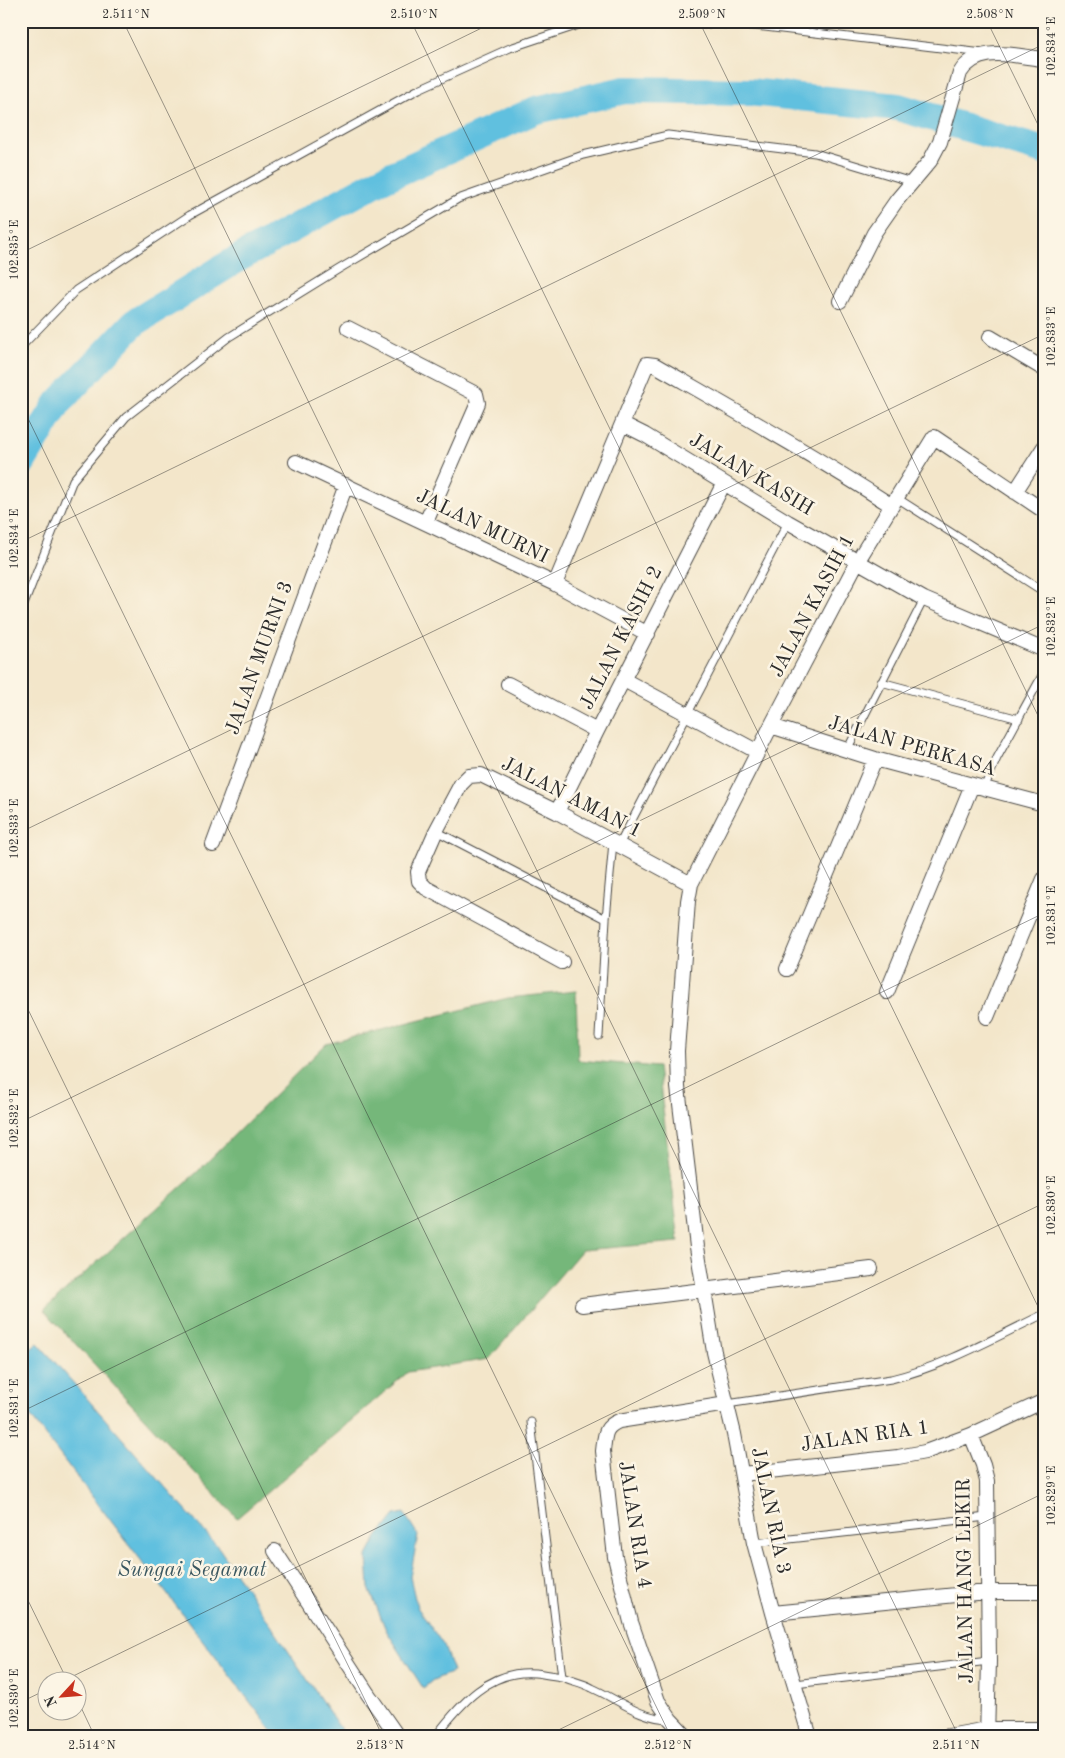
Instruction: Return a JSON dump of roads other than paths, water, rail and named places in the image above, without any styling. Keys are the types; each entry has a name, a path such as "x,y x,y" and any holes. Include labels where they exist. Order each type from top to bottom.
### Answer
{"street":[{"path":"840,301 874,233 930,161 940,142 960,73 965,64 984,55 1000,53 1043,59"},
{"path":"348,328 476,394 478,403 426,522"},
{"path":"990,337 1044,369"},
{"path":"555,584 647,364 656,365 894,502"},
{"name":"JALAN KASIH","path":"623,424 646,435 788,522 924,599 1044,650"},
{"name":"JALAN KASIH 1","path":"691,884 857,562 934,437 1015,492"},
{"path":"1044,447 1015,492 1044,511"},
{"name":"JALAN MURNI","path":"296,462 555,584 648,634"},
{"name":"JALAN KASIH 2","path":"558,812 597,731 724,483"},
{"name":"JALAN MURNI 3","path":"213,845 346,485"},
{"path":"624,680 758,752"},
{"path":"508,684 597,731"},
{"name":"JALAN PERKASA","path":"771,726 875,759 1044,804"},
{"path":"786,969 875,759"},
{"name":"JALAN AMAN 1","path":"562,962 426,888 419,881 418,872 436,831 460,784 469,776 482,775 558,812 691,884"},
{"path":"888,992 978,787"},
{"path":"986,1017 1044,879"},
{"name":"JALAN RIA 3","path":"691,884 688,901 678,1041 678,1078 694,1220 714,1352 742,1474 754,1543 810,1737"},
{"path":"582,1305 871,1269"},
{"name":"JALAN RIA 1","path":"742,1474 898,1457 925,1452 971,1435 1044,1400"},
{"name":"JALAN RIA 4","path":"687,1737 670,1719 658,1701 631,1622 615,1557 603,1451 605,1433 610,1425 619,1421 727,1404"},
{"name":"JALAN HANG LEKIR","path":"971,1435 977,1446 985,1473 989,1661 987,1733"},
{"path":"275,1551 398,1737"},
{"path":"773,1613 987,1592 1044,1592"},
{"path":"943,1737 1044,1729"}],"lane":[{"path":"21,347 76,290 190,215 419,89 510,48 591,21"},
{"path":"642,21 756,26 991,54"},
{"path":"21,612 73,480 126,417 229,337 458,199 583,155 668,135 815,153 912,182"},
{"path":"894,502 1044,592"},
{"path":"599,1036 606,919 616,844 788,522"},
{"path":"847,750 924,599"},
{"path":"978,787 997,758 1044,672"},
{"path":"881,682 1019,719"},
{"path":"436,831 606,919"},
{"path":"727,1404 909,1375 956,1357 1044,1314"},
{"path":"531,1422 562,1677"},
{"path":"754,1543 987,1517"},
{"path":"795,1684 989,1661"},
{"path":"435,1737 453,1713 474,1693 495,1680 512,1674 534,1673 562,1677 590,1687 642,1714 660,1719 670,1719"}],"water":[{"name":"Sungai Segamat","path":"38,1343 219,1548 346,1737 277,1737 21,1404 21,1357"},
{"path":"404,1513 418,1535 410,1577 417,1607 444,1646 453,1672 433,1680 423,1688 386,1630 369,1588 367,1556 377,1537 395,1515"}],"waterway":[{"path":"21,464 58,403 134,323 239,258 379,181 536,110 625,90 748,92 898,107 1044,151"}]}
